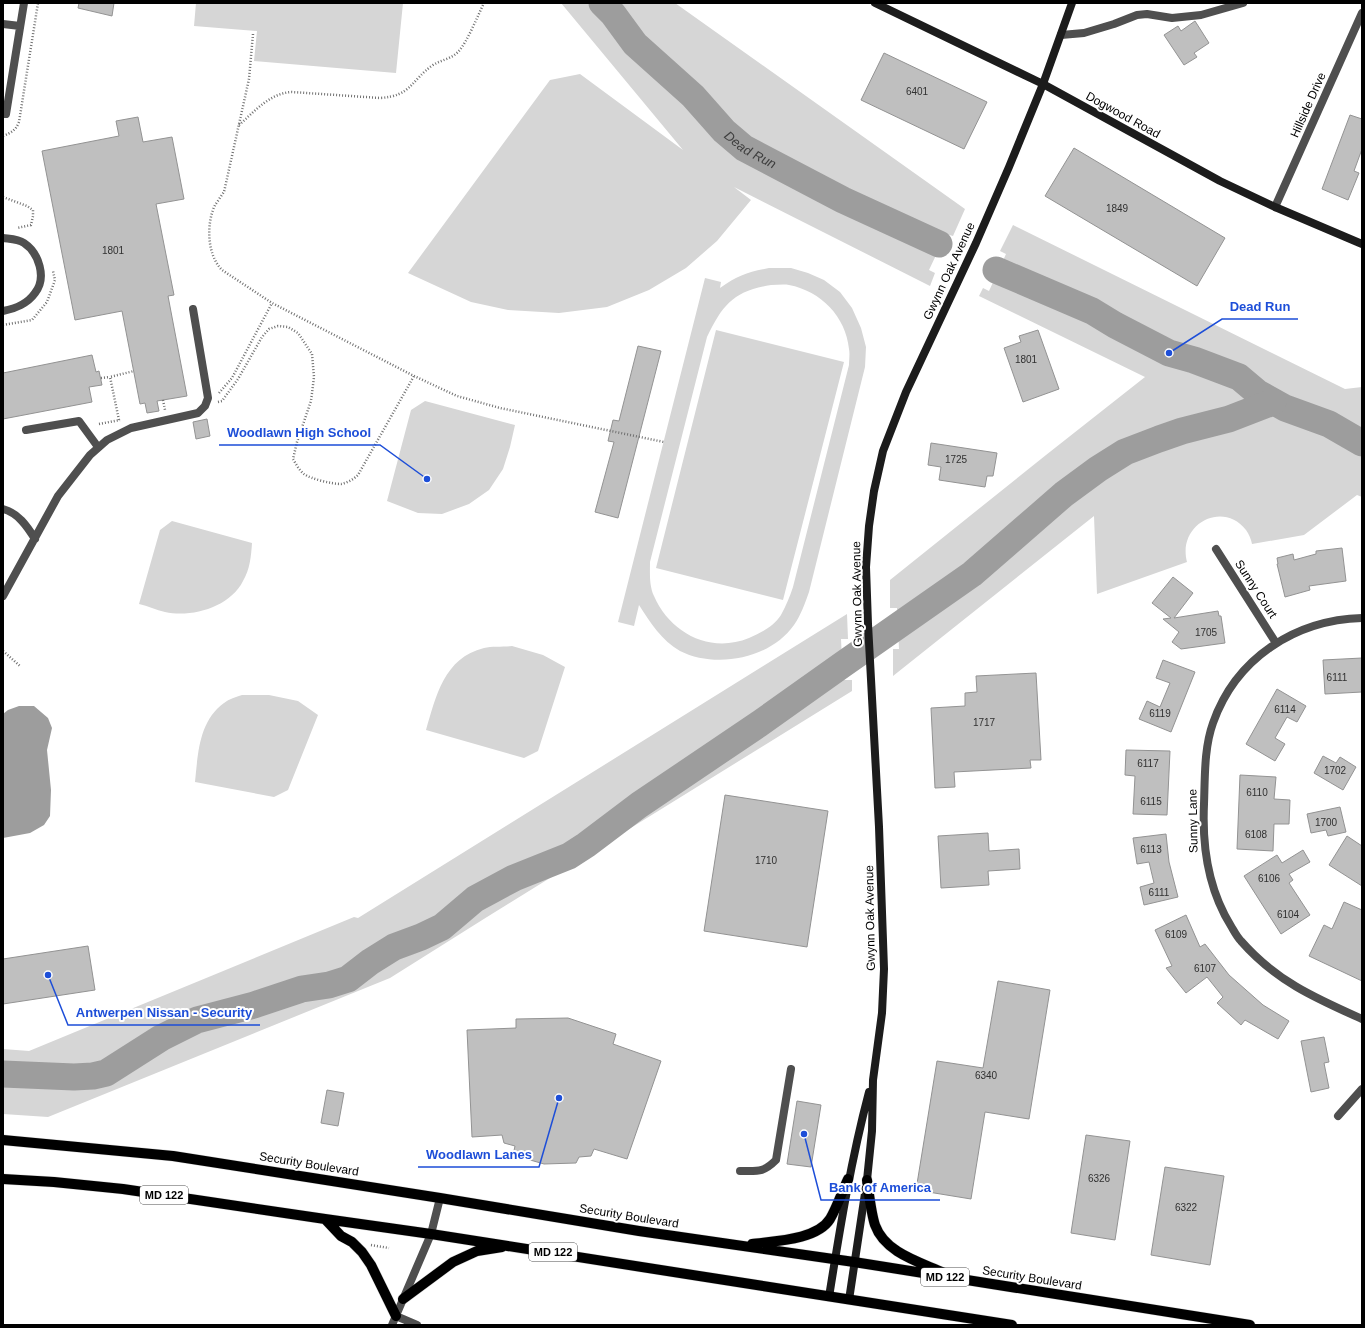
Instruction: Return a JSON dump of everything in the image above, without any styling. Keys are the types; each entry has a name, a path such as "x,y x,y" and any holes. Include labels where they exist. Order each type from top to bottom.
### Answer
{"main road":[{"name":"Security Boulevard","path":"3,1140 173,1156 639,1231 854,1262 1250,1325"},
{"name":"MD 122","path":"3,1179 54,1182 123,1189 511,1245 829,1297 1012,1325"},
{"path":"740,1246 801,1237 813,1232 829,1220 848,1179"},
{"path":"867,1180 875,1225 881,1237 888,1245 901,1254 956,1279"},
{"path":"325,1219 335,1231 352,1242 371,1265 394,1321"},
{"path":"403,1299 453,1262 477,1252 511,1245"}],"street":[{"path":"3,114 6,114 24,3"},
{"name":"Dogwood Road","path":"875,3 1044,84 1201,171 1275,207 1362,244"},
{"name":"Gwynn Oak Avenue","path":"849,1300 867,1180 872,1131 873,1080 882,1013 884,969 879,827 866,567 869,526 874,491 884,451 906,392 976,243 1044,84 1072,3"},
{"path":"1061,35 1084,33 1137,15 1147,14 1172,18 1201,15 1243,3"},
{"name":"Hillside Drive","path":"1275,207 1362,13"},
{"path":"3,24 20,26"},
{"path":"3,238 13,239 24,243 35,253 40,268 41,282 36,292 28,301 11,310 3,311"},
{"path":"3,596 58,496 98,447 107,440 130,428 198,413 207,401 193,309"},
{"path":"26,430 79,421 98,447"},
{"path":"3,509 24,523 35,538"},
{"name":"Sunny Court","path":"1216,549 1276,643"},
{"name":"Sunny Lane","path":"1362,618 1322,623 1298,632 1276,643 1253,661 1237,677 1224,698 1213,723 1206,760 1203,828 1206,859 1214,891 1225,915 1240,940 1286,982 1314,998 1362,1019"},
{"path":"740,1172 762,1171 776,1160 791,1069"},
{"name":"Gwynn Oak Avenue","path":"829,1297 848,1179 859,1129 873,1080"},
{"path":"1338,1116 1362,1089"},
{"path":"417,1325 394,1321 431,1234 440,1198"}],"path":[{"path":"3,136 17,128 19,122 38,3"},
{"path":"239,126 266,101 283,92 380,98 406,91 432,65 457,53 463,46 484,3"},
{"path":"253,34 248,79 224,192 216,204 212,214 210,234 213,256 217,265 222,270 272,303 414,376 457,396 480,403 664,442"},
{"path":"3,197 27,206 33,210 31,225 14,228"},
{"path":"207,401 218,394 232,378 272,303"},
{"path":"207,401 222,401 238,379 262,337 269,329 278,326 288,327 298,333 312,354 314,377 311,401 293,458 296,466 305,475 320,480 343,484 358,475 414,376"},
{"path":"100,378 134,371"},
{"path":"110,377 118,420"},
{"path":"3,651 20,666"},
{"path":"369,1245 389,1248"}],"shaded area":[{"path":"196,3 403,3 396,73 254,61 257,31 194,26"},
{"path":"561,3 675,3 965,209 953,236 946,234 929,270 935,273 930,286 734,187 751,200 717,241 686,268 649,290 607,307 559,313 508,310 471,302 408,273 550,80 580,74 683,150"},
{"path":"1013,225 1345,389 1362,387 1362,497 1357,495 1304,535 1252,544 1246,530 1236,521 1226,517 1215,517 1204,520 1195,527 1189,537 1186,548 1187,562 1097,594 1094,516 893,676 893,649 899,649 897,608 890,608 890,580 1145,377 979,296 983,288 989,291 1006,254 1000,251"},
{"path":"769,268 791,268 808,273 824,280 840,292 852,308 861,328 866,347 865,367 809,592 799,617 784,637 757,653 742,658 726,660 710,659 694,656 674,647 657,631 639,605 634,626 618,622 705,278 721,282 720,288 738,277","holes":["771,285 787,285 801,288 821,299 830,307 843,326 847,337 849,365 793,587 783,612 771,626 749,638 734,642 720,643 706,641 693,637 681,630 661,609 651,588 650,562 707,337 719,316 731,301 748,291"]},
{"path":"716,330 844,362 783,600 656,568"},
{"path":"425,401 515,425 503,469 489,490 469,504 442,514 418,513 387,501 411,410"},
{"path":"172,521 252,543 250,563 243,581 229,598 220,604 198,612 176,613 165,612 139,604 160,530"},
{"path":"847,614 848,639 841,639 843,680 852,680 852,691 390,978 48,1117 3,1114 3,1049 29,1051 354,917 358,918"},
{"path":"512,646 543,655 565,667 538,751 524,758 426,730 438,692 451,669 459,660 470,653 484,648"},
{"path":"242,695 269,695 298,701 318,715 288,790 274,797 195,782 201,738 209,719 224,703 230,699"},
{"path":"19,706 34,706 48,718 52,728 47,750 51,790 50,816 44,825 30,833 3,838 3,714 8,710"}],"building":[{"path":"79,3 114,3 112,16 78,8"},
{"path":"1195,21 1209,43 1194,53 1197,57 1184,65 1164,35 1178,26 1181,31"},
{"path":"884,53 987,102 964,149 861,100"},
{"path":"1350,115 1362,119 1362,149 1354,171 1359,173 1348,200 1322,189"},
{"path":"138,117 143,142 172,137 184,199 156,204 174,295 168,296 187,396 157,401 159,411 147,413 145,403 140,404 122,311 75,320 42,151 119,136 116,121"},
{"path":"1074,148 1225,238 1197,286 1045,196"},
{"path":"1038,330 1059,389 1023,402 1004,348 1021,342 1019,336"},
{"path":"638,346 661,351 618,518 595,512 614,442 608,441 613,420 619,421"},
{"path":"92,355 96,372 99,371 102,385 89,387 92,402 3,419 3,373"},
{"path":"207,419 210,436 196,439 193,422"},
{"path":"931,443 997,453 993,476 987,476 985,487 939,480 941,467 928,465"},
{"path":"1342,548 1346,581 1309,586 1310,590 1285,597 1277,564 1277,558 1293,554 1294,560 1316,554 1316,551"},
{"path":"1173,577 1193,593 1174,618 1218,611 1219,616 1221,616 1225,643 1181,649 1172,642 1179,632 1163,619 1171,618 1152,603"},
{"path":"1362,658 1362,692 1325,694 1323,660"},
{"path":"1163,660 1195,672 1171,732 1139,719 1147,701 1160,707 1170,683 1156,678"},
{"path":"1036,673 1041,760 1030,760 1031,768 954,772 955,787 935,788 931,708 965,706 965,693 977,692 976,676"},
{"path":"1277,689 1306,706 1297,722 1287,717 1275,738 1285,744 1275,761 1246,744"},
{"path":"1126,750 1170,751 1167,815 1133,814 1135,776 1125,775"},
{"path":"1323,756 1336,763 1340,757 1356,767 1343,790 1314,773"},
{"path":"1240,775 1276,777 1274,799 1290,800 1289,824 1274,824 1273,851 1237,849"},
{"path":"725,795 828,811 807,947 704,931"},
{"path":"1340,807 1346,832 1328,836 1326,830 1311,833 1307,814"},
{"path":"988,833 989,851 1019,849 1020,869 988,871 989,885 941,888 938,836"},
{"path":"1166,834 1169,862 1178,897 1144,905 1140,887 1154,883 1149,862 1137,864 1133,838"},
{"path":"1347,836 1362,846 1362,886 1329,865"},
{"path":"1303,850 1310,862 1289,874 1293,880 1289,883 1310,915 1281,934 1244,876 1277,855 1282,863"},
{"path":"1344,902 1362,910 1362,981 1309,956 1324,925 1332,929"},
{"path":"1186,915 1200,947 1205,944 1229,975 1263,1005 1289,1021 1278,1039 1245,1020 1241,1025 1217,1003 1223,997 1207,977 1186,993 1166,968 1172,966 1155,930"},
{"path":"88,946 95,990 3,1004 3,959"},
{"path":"998,981 1050,990 1029,1119 985,1112 971,1199 916,1190 937,1061 983,1068"},
{"path":"568,1018 616,1034 613,1044 661,1061 627,1159 594,1149 591,1156 579,1157 576,1163 544,1164 513,1155 515,1146 504,1143 502,1135 472,1137 467,1030 516,1028 516,1019"},
{"path":"1324,1037 1329,1062 1324,1063 1329,1088 1311,1092 1301,1041"},
{"path":"327,1090 344,1093 338,1126 321,1123"},
{"path":"797,1101 821,1105 811,1167 787,1164"},
{"path":"1086,1135 1130,1141 1115,1240 1071,1233"},
{"path":"1165,1167 1224,1176 1210,1265 1151,1255"}],"waterway":[{"name":"Dead Run","path":"602,3 613,14 635,44 693,96 724,131 744,148 843,200 939,244"},
{"name":"Dead Run","path":"996,270 1092,311 1115,325 1169,353 1194,360 1239,377 1258,393 1285,408 1329,424 1362,443"},
{"path":"3,1074 74,1077 93,1076 106,1073 161,1038 197,1020 254,1005 302,989 329,985 348,979 370,962 394,947 442,927 475,899 514,878 569,856 586,845 639,805 759,724 972,574 1064,494 1098,469 1125,452 1182,431 1229,419 1273,402"}],"place":[{"name":"Dead Run","path":"1169,353"},
{"name":"Woodlawn High School","path":"427,479"},
{"name":"Antwerpen Nissan - Security","path":"48,975"},
{"name":"Woodlawn Lanes","path":"559,1098"},
{"name":"Bank of America","path":"804,1134"}]}
